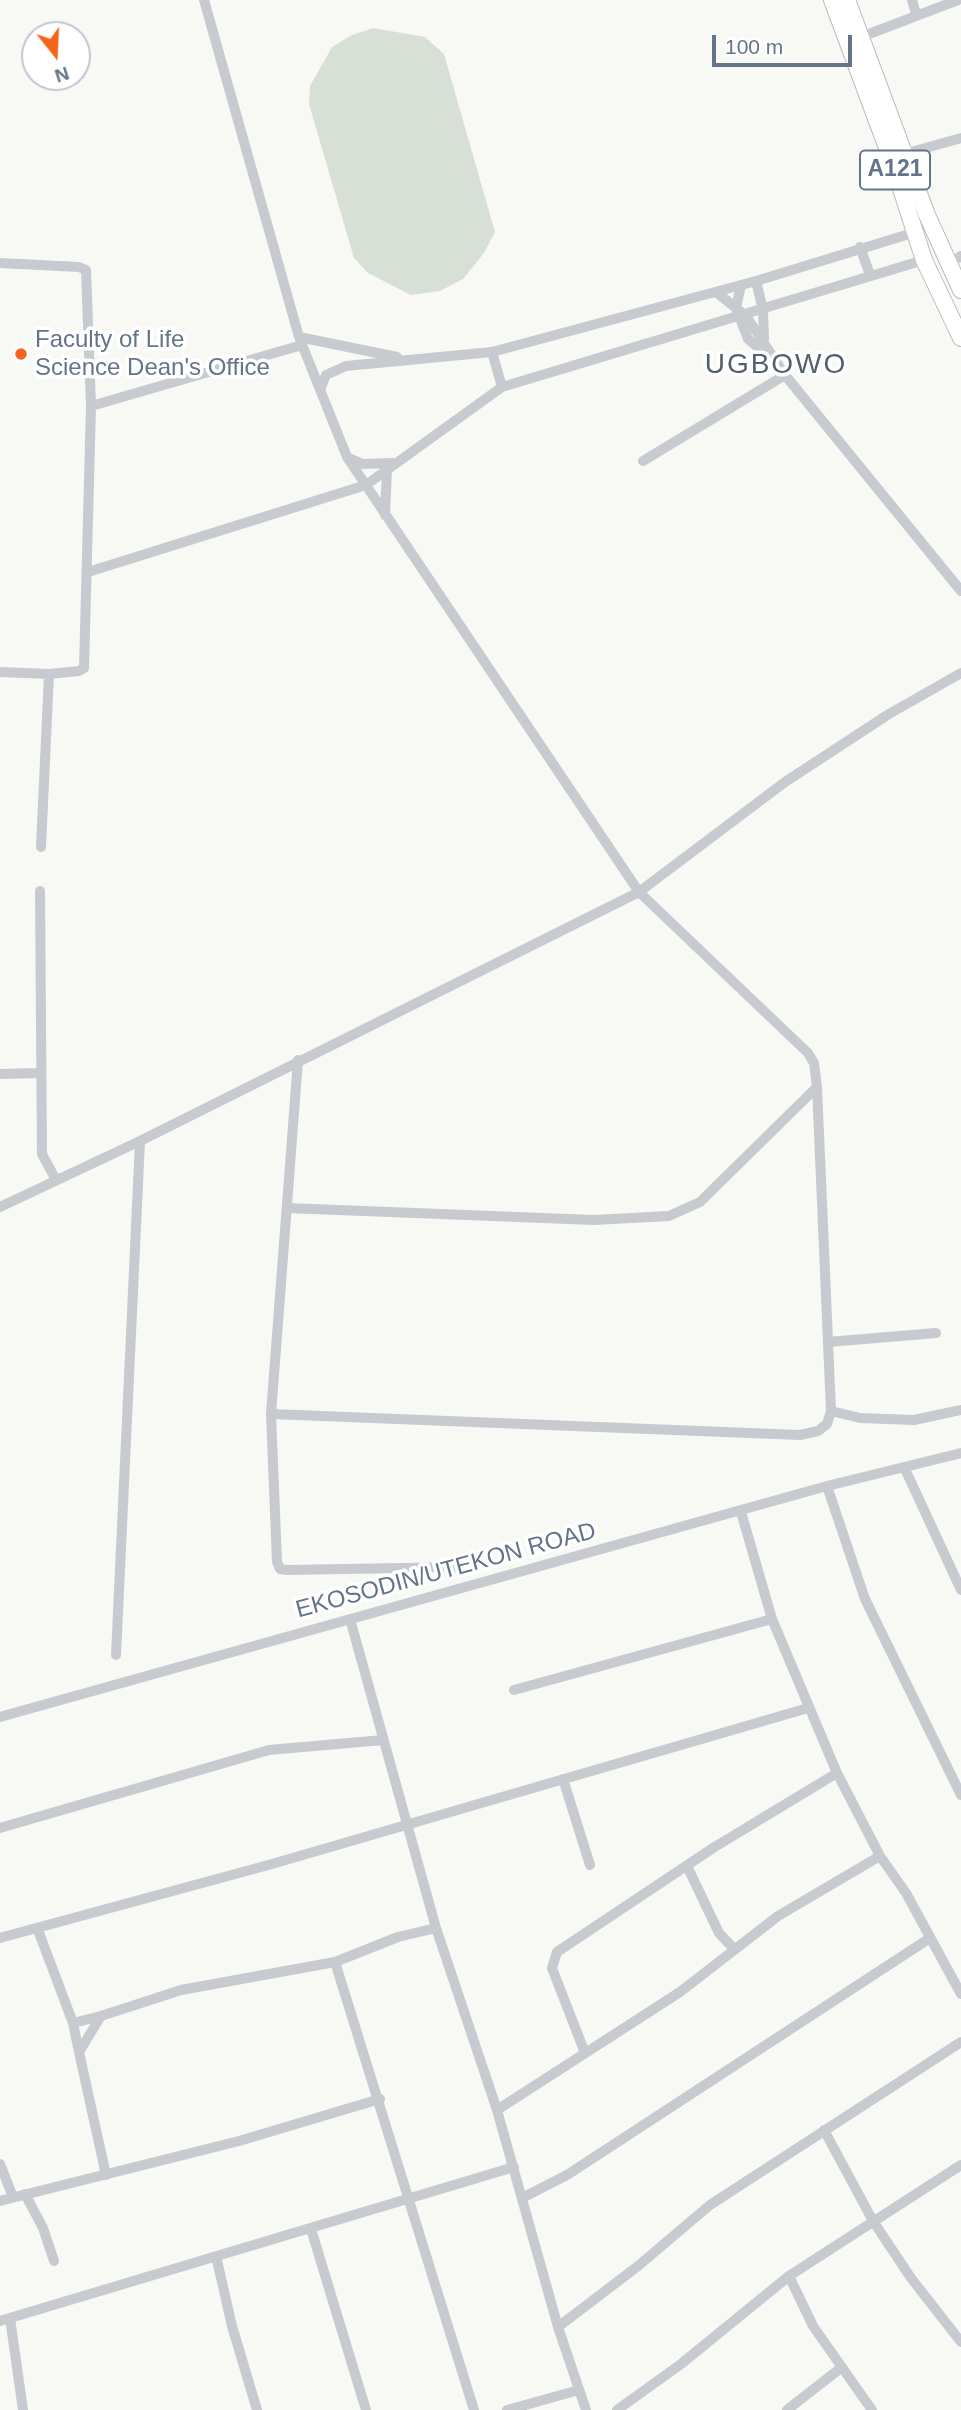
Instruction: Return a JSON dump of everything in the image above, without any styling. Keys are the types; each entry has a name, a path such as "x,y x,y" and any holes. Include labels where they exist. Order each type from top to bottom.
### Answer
{"highway":[{"name":"A121","path":"832,0 924,260 961,338"},
{"name":"A121","path":"846,0 904,154 955,260 961,290"}],"street":[{"path":"204,0 301,341 347,457 639,892 808,1053 814,1063 817,1087 831,1411 827,1424 818,1431 800,1435 271,1414"},
{"path":"912,0 916,14"},
{"path":"860,37 883,31 916,14 958,0"},
{"path":"904,154 961,138"},
{"path":"320,390 327,375 335,369 492,352 756,281 916,232"},
{"path":"860,247 870,275"},
{"path":"88,572 366,485 502,387 924,260"},
{"path":"0,263 79,267 86,270 91,406 84,668 79,671 49,674 0,672"},
{"path":"756,281 763,310 764,340"},
{"path":"741,285 737,315 748,339 775,362"},
{"path":"716,292 764,340 785,375 961,591"},
{"path":"91,406 301,341 402,360"},
{"path":"492,352 502,387"},
{"path":"643,461 785,375"},
{"path":"347,457 363,464 390,466"},
{"path":"385,515 390,466"},
{"path":"0,1207 140,1141 639,892 785,782 889,714 961,673"},
{"path":"41,847 49,674"},
{"path":"40,891 42,1154 56,1180"},
{"path":"298,1060 271,1414 280,1569 461,1567"},
{"path":"0,1074 41,1073"},
{"path":"287,1208 594,1220 669,1216 700,1202 817,1087"},
{"path":"116,1655 140,1141"},
{"path":"828,1342 936,1333"},
{"path":"831,1411 860,1418 914,1420 961,1410"},
{"name":"EKOSODIN/UTEKON ROAD","path":"0,1717 827,1486 961,1453"},
{"path":"905,1468 961,1590"},
{"path":"827,1486 864,1599 961,1795"},
{"path":"741,1512 772,1619 807,1708 880,1856 906,1894 961,1994"},
{"path":"350,1619 436,1928 497,2110 558,2327 586,2410"},
{"path":"514,1690 772,1619"},
{"path":"0,1938 38,1930 807,1708"},
{"path":"0,1828 269,1751 383,1740"},
{"path":"585,2053 552,1968 557,1952 687,1866 837,1773"},
{"path":"563,1779 590,1865"},
{"path":"497,2110 680,1992 778,1916 880,1856"},
{"path":"687,1866 719,1933 734,1949"},
{"path":"73,2023 181,1990 335,1962 398,1937 436,1928"},
{"path":"38,1930 73,2023 106,2175"},
{"path":"522,2198 567,2175 930,1938"},
{"path":"335,1962 380,2099 474,2410"},
{"path":"79,2052 101,2016"},
{"path":"558,2327 638,2266 710,2205 961,2042"},
{"path":"0,2201 239,2141 380,2099"},
{"path":"824,2130 873,2221 911,2278 961,2342"},
{"path":"0,2164 13,2197"},
{"path":"23,2410 5,2320 514,2167"},
{"path":"617,2410 681,2364 789,2276 958,2167 961,2179"},
{"path":"25,2194 43,2228 54,2261"},
{"path":"310,2229 366,2410"},
{"path":"216,2256 232,2326 257,2410"},
{"path":"789,2276 813,2326 872,2410"},
{"path":"787,2410 842,2367"},
{"path":"507,2410 579,2390"}],"shaded area":[{"path":"373,28 425,37 444,54 495,232 484,253 463,279 440,291 411,295 368,273 354,258 309,104 310,86 332,47 352,35"}],"place":[{"name":"Faculty of Life Science Dean's Office","path":"21,354"}],"district":[{"name":"UGBOWO","path":"776,365"}]}
